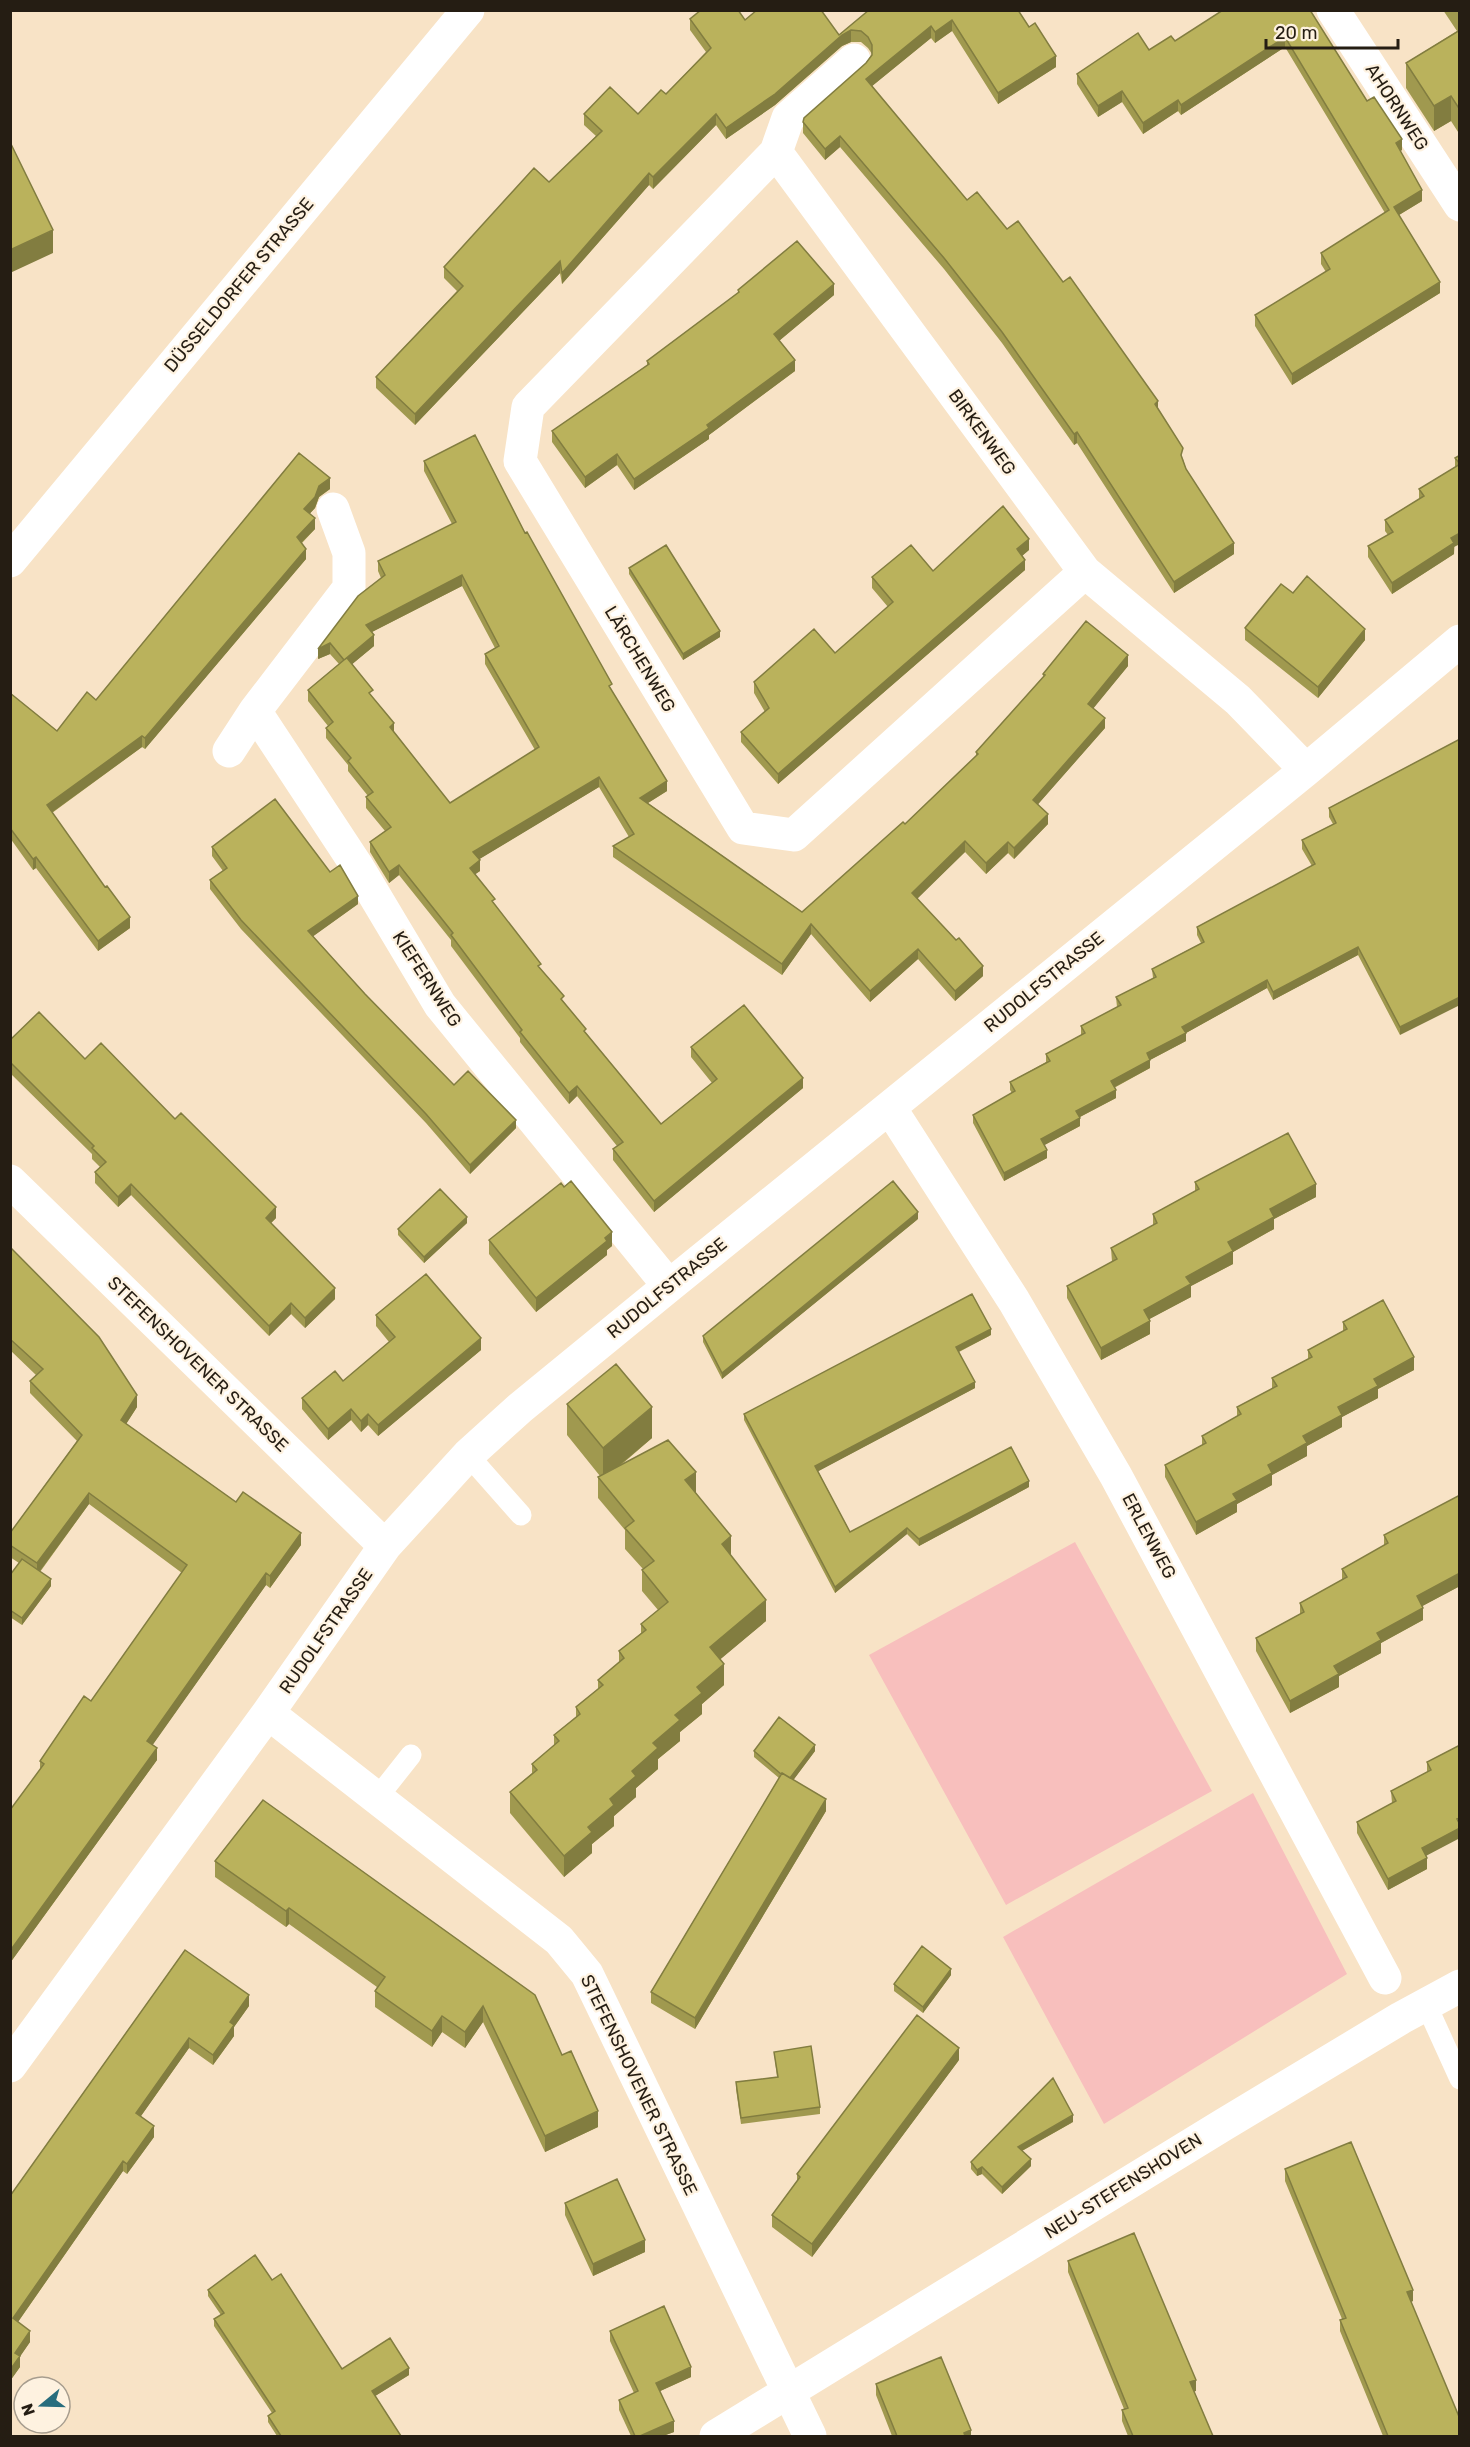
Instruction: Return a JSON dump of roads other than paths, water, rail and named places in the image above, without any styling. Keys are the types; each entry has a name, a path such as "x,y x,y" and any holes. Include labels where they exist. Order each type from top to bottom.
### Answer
{"street":[{"name":"DÜSSELDORFER STRASSE","path":"10,561 468,10"},
{"name":"AHORNWEG","path":"1332,10 1460,205"},
{"path":"776,152 788,118 854,60"},
{"name":"BIRKENWEG","path":"776,152 1085,572 1238,700 1306,770"},
{"name":"LÄRCHENWEG","path":"776,152 528,407 520,460 743,828 794,835 1085,572"},
{"path":"229,751 255,711 349,588 349,553 333,509"},
{"name":"RUDOLFSTRASSE","path":"10,2066 268,1713 385,1546 468,1455 520,1408 1306,770 1460,641"},
{"name":"KIEFERNWEG","path":"255,711 357,866 440,1005 669,1286"},
{"name":"ERLENWEG","path":"890,1108 1014,1301 1116,1476 1385,1978"},
{"name":"STEFENSHOVENER STRASSE","path":"10,1181 385,1546"},
{"name":"STEFENSHOVENER STRASSE","path":"268,1713 559,1940 587,1974 810,2436"},
{"name":"NEU-STEFENSHOVEN","path":"717,2436 1213,2131 1460,1986"}],"lane":[{"path":"468,1455 521,1515"},
{"path":"377,1798 411,1755"},
{"path":"1426,2004 1460,2079"}]}
